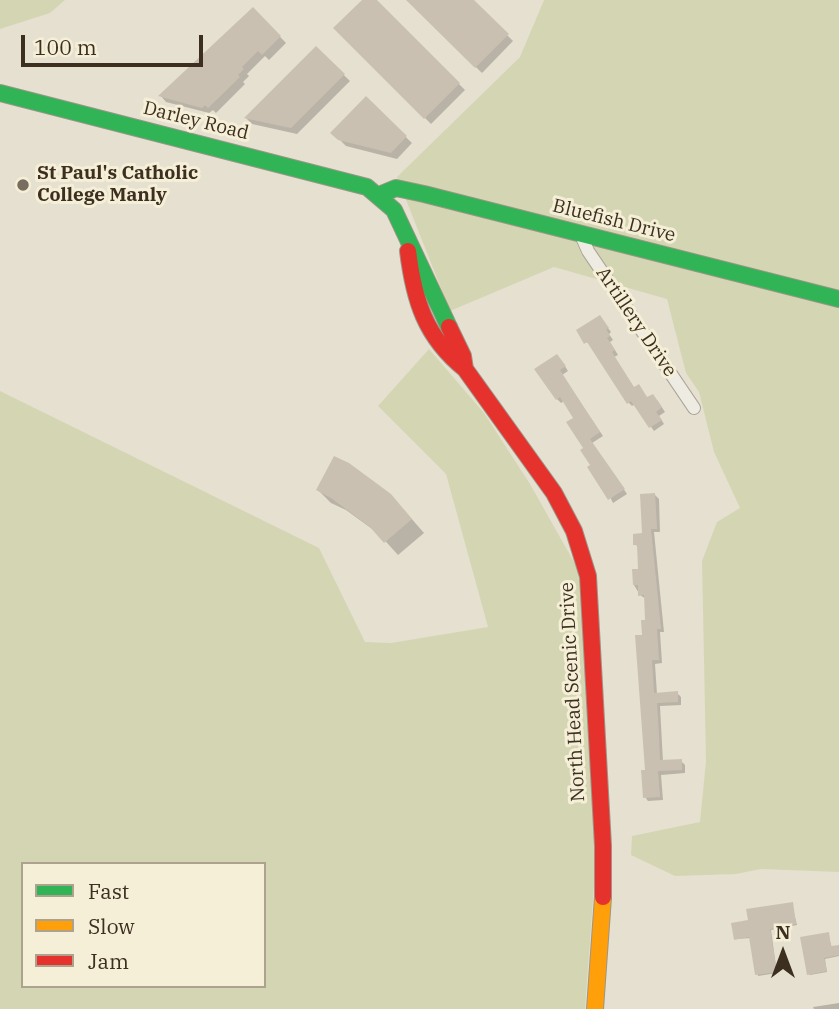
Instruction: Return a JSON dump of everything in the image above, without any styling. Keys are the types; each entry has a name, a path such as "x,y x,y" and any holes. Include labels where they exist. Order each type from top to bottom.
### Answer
{"street":[{"name":"Darley Road","path":"0,93 367,187 379,195"},
{"name":"Bluefish Drive","path":"379,195 396,188 456,201 839,299"},
{"name":"North Head Scenic Drive","path":"379,195 394,210 463,356 465,369 554,494 574,531 588,576 603,846 603,891 595,1009"},
{"name":"Artillery Drive","path":"581,235 588,251 694,408"}],"green space":[{"path":"0,0 65,0 50,13 0,29"},
{"path":"544,0 839,0 839,872 761,869 736,874 675,876 631,855 632,836 700,822 706,761 702,561 717,522 740,508 714,452 699,392 686,373 667,299 554,267 450,311 397,177 520,57"},
{"path":"429,349 484,413 530,484 583,578 597,845 585,1009 0,1009 0,391 319,548 365,642 391,643 488,627 446,474 378,406"}],"building":[{"path":"362,0 377,0 460,83 424,119 333,28"},
{"path":"406,0 474,0 509,34 475,68"},
{"path":"253,7 281,36 262,55 258,51 242,67 244,69 238,75 240,77 208,108 205,105 202,108 158,96"},
{"path":"316,46 345,74 291,128 244,118"},
{"path":"366,96 407,136 391,153 338,140 330,133"},
{"path":"600,315 609,328 606,329 610,336 607,338 615,350 612,352 634,387 639,384 647,397 653,394 662,407 656,412 662,420 649,428 631,401 627,404 587,342 584,344 576,330"},
{"path":"557,354 566,366 560,370 600,432 590,439 625,489 608,500 587,467 590,465 580,450 583,448 566,422 573,418 560,397 556,400 534,369"},
{"path":"334,456 349,463 391,494 412,519 384,543 369,526 316,490"},
{"path":"655,493 657,529 651,529 661,629 657,629 659,660 652,660 654,693 678,691 678,702 657,703 660,760 682,759 682,770 658,771 660,797 643,798 641,770 645,770 635,635 642,635 641,620 645,620 644,595 638,596 638,585 633,585 632,569 638,569 637,545 633,545 633,534 642,533 640,494"},
{"path":"793,902 796,924 770,929 777,972 755,975 749,937 734,940 731,923 748,920 746,909"},
{"path":"829,932 831,946 839,945 839,955 824,958 827,971 807,975 800,937"}],"traffic: fast":[{"path":"0,93 367,187 394,210 449,327"},
{"path":"379,195 396,188 424,194 839,299"}],"traffic: slow":[{"path":"595,1009 603,897"}],"traffic: jam":[{"path":"408,251 418,301 431,331 451,357 465,369"},
{"path":"449,327 463,356 465,369 554,493 574,531 588,576 603,846 603,897"}],"place":[{"name":"St Paul's Catholic College Manly","path":"23,185"}]}
